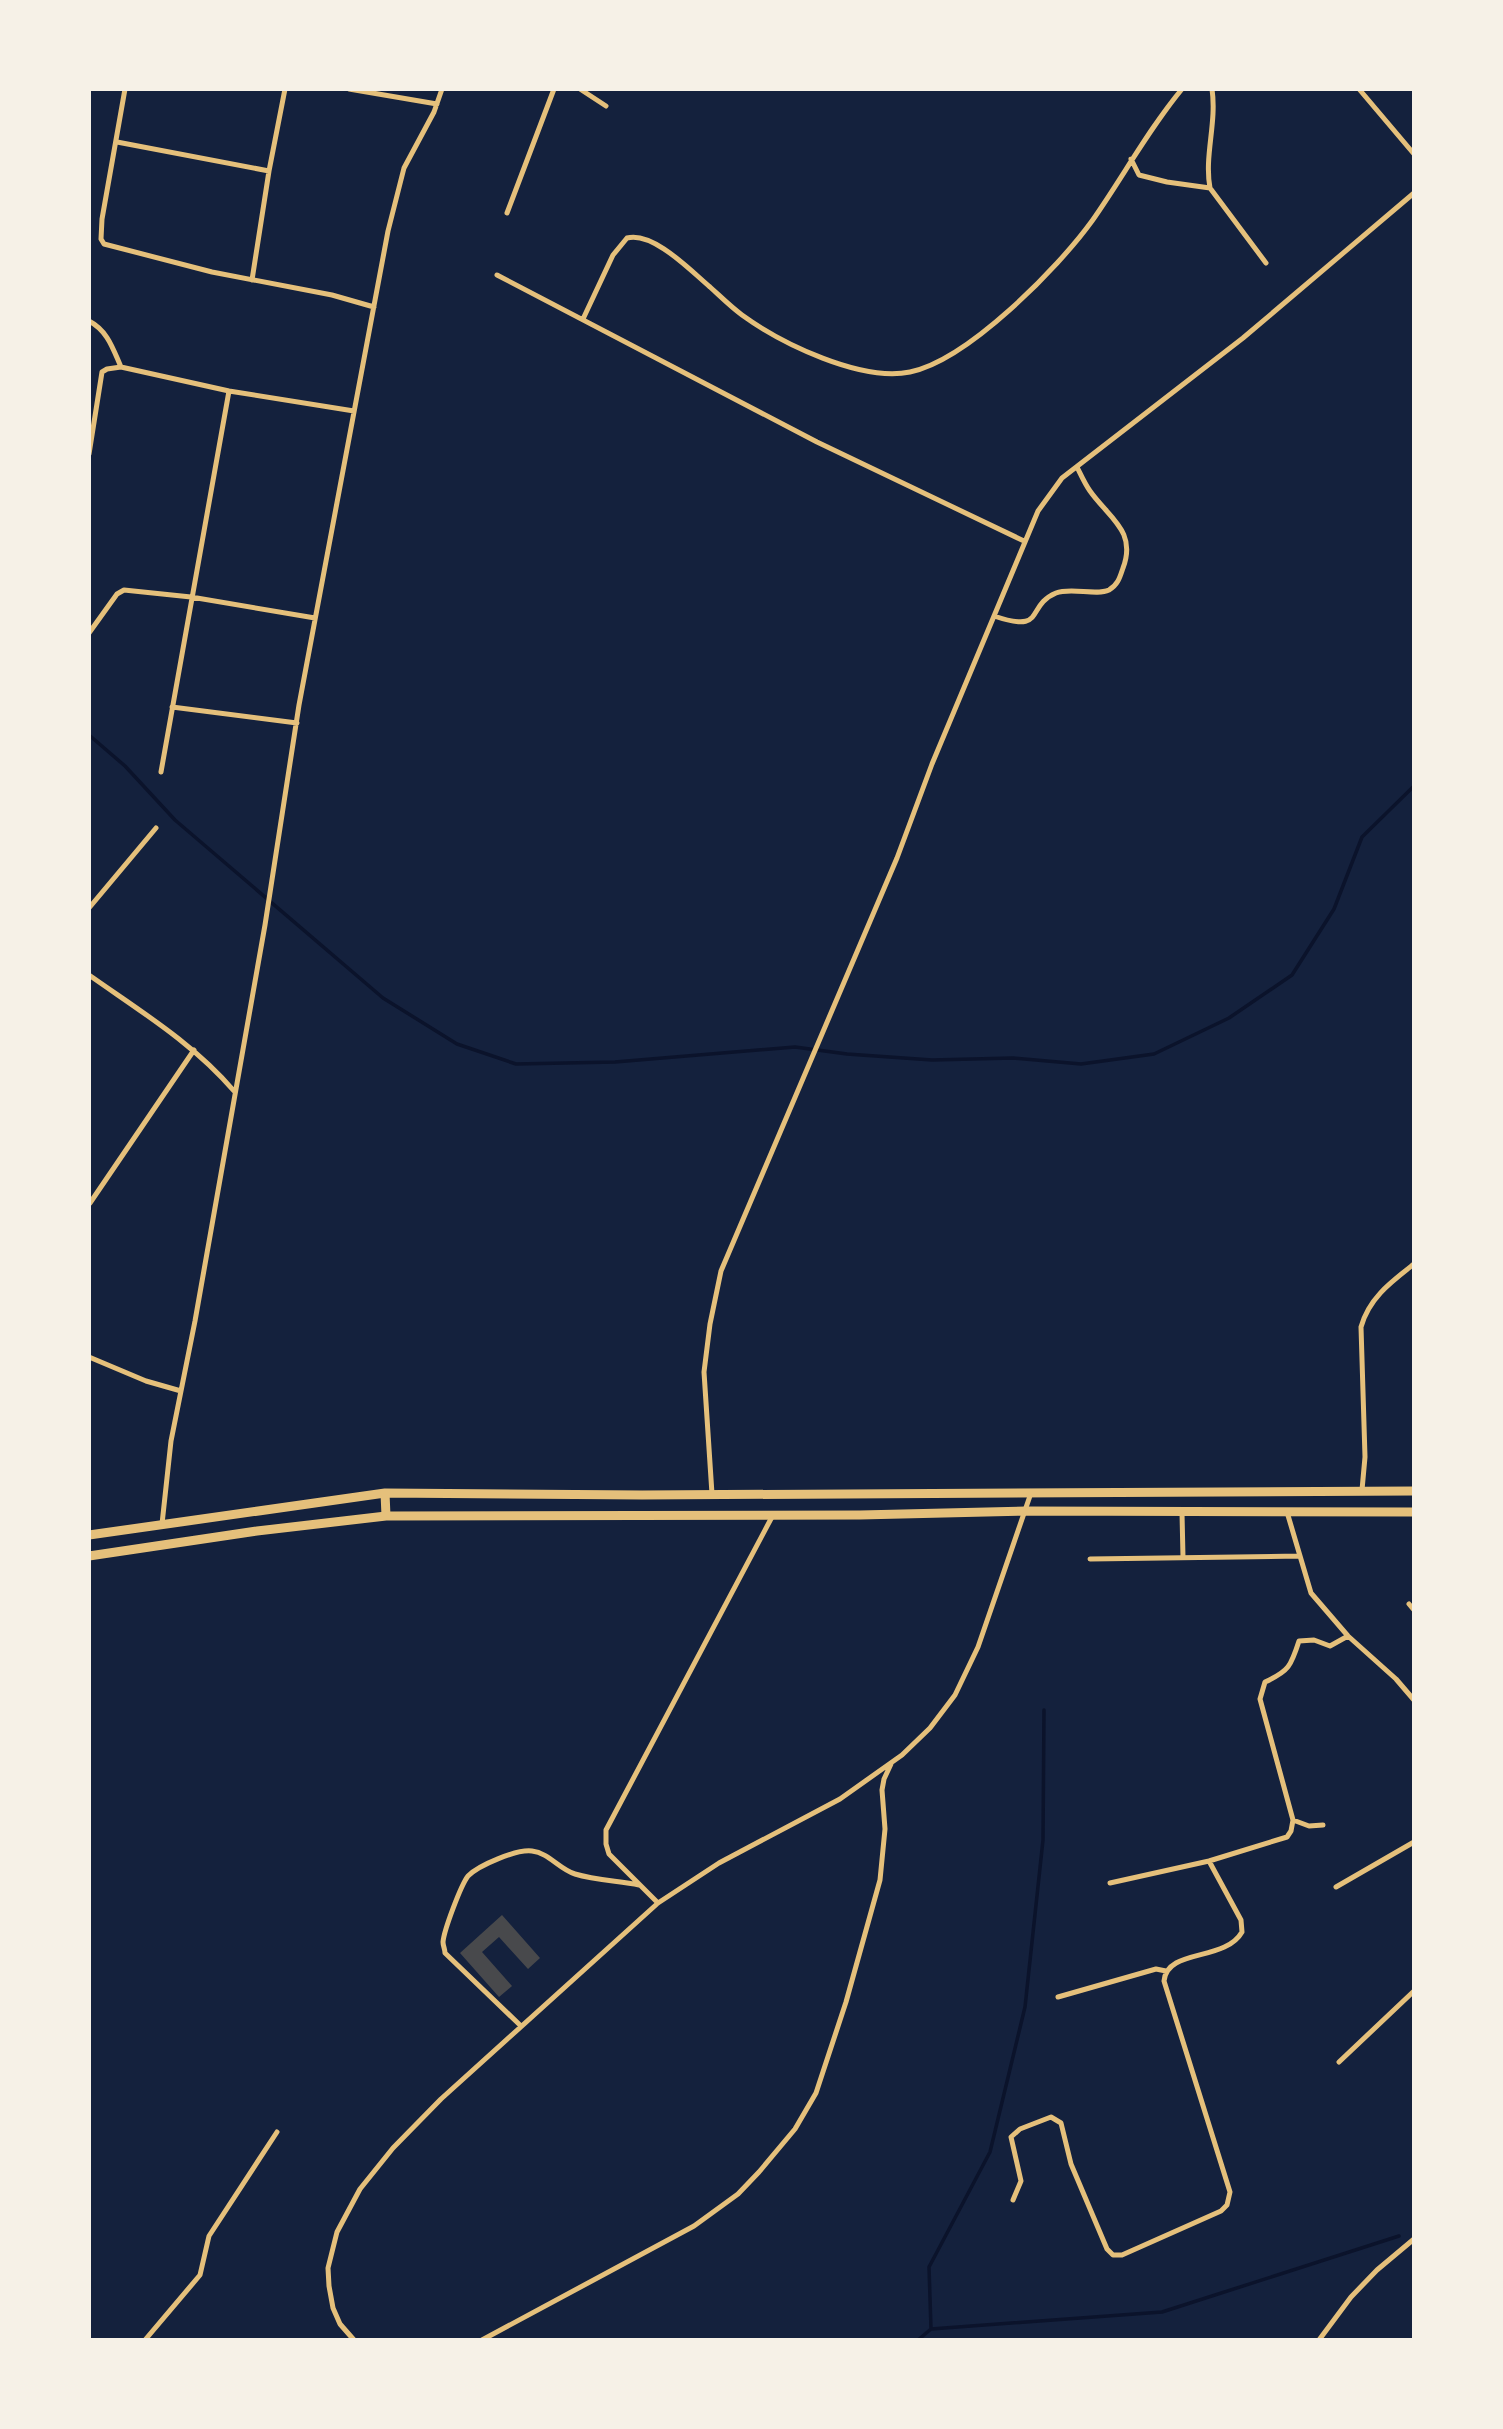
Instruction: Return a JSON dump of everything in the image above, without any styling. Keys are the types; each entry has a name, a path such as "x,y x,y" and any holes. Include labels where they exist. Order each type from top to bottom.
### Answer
{"main road":[{"path":"89,1535 385,1493 1414,1491"},
{"path":"385,1493 386,1516"},
{"path":"89,1556 257,1531 386,1516 1026,1511 1414,1512"}],"street":[{"path":"125,89 100,233 104,244 212,272 332,295 374,307"},
{"path":"253,280 269,171 285,89"},
{"path":"349,89 437,104"},
{"path":"162,1524 171,1441 265,925 315,618 389,222 404,168 442,89"},
{"path":"507,214 554,89"},
{"path":"580,89 607,106"},
{"path":"583,319 613,255 627,237 639,236 686,266 740,314 817,355 851,368 890,373 913,371 933,364 958,349 1007,312 1040,282 1090,222 1131,159 1182,89"},
{"path":"1212,89 1214,125 1207,175 1210,188 1265,262"},
{"path":"1359,89 1414,154"},
{"path":"117,142 269,171"},
{"path":"1131,159 1139,175 1210,188"},
{"path":"712,1494 704,1372 715,1294 728,1250 897,858 932,764 1024,541 1048,495 1062,478 1243,338 1414,193"},
{"path":"497,275 817,442 1024,541"},
{"path":"89,321 109,339 121,367"},
{"path":"89,454 102,372 107,369 121,367 229,391 354,411"},
{"path":"161,772 229,391"},
{"path":"994,616 1016,623 1031,620 1044,602 1056,593 1107,591 1118,583 1128,554 1126,536 1089,490 1077,467"},
{"path":"89,633 117,594 124,590 191,597 315,618"},
{"path":"172,707 297,723"},
{"path":"89,908 156,828"},
{"path":"89,975 194,1050 234,1091"},
{"path":"89,986 96,980"},
{"path":"90,1203 194,1050"},
{"path":"1362,1490 1364,1457 1361,1327 1368,1307 1375,1298 1414,1264"},
{"path":"89,1357 146,1381 181,1391"},
{"path":"354,2340 340,2324 333,2308 328,2268 337,2232 360,2189 393,2148 485,2057 657,1903 740,1851 839,1799 893,1762 930,1728 955,1695 978,1647 1031,1493"},
{"path":"1287,1512 1311,1593 1348,1636 1396,1679 1414,1700"},
{"path":"1182,1513 1183,1558"},
{"path":"657,1903 608,1854 606,1830 773,1515"},
{"path":"1090,1559 1300,1556"},
{"path":"1110,1883 1209,1861 1287,1837 1293,1820 1260,1699 1265,1682 1285,1673 1293,1661 1299,1641 1314,1640 1331,1646 1348,1636"},
{"path":"482,2340 694,2226 738,2194 795,2129 809,2109 819,2085 870,1920 884,1855 882,1790 884,1779 893,1762"},
{"path":"1293,1820 1309,1826 1323,1825"},
{"path":"1336,1887 1414,1842"},
{"path":"521,2026 445,1953 443,1942 461,1888 469,1875 515,1853 531,1851 546,1855 558,1867 575,1874 640,1885"},
{"path":"1013,2200 1021,2181 1011,2137 1020,2129 1051,2117 1061,2123 1071,2164 1107,2249 1113,2255 1122,2255 1221,2211 1227,2205 1230,2192 1164,1985 1166,1971 1176,1962 1224,1949 1235,1942 1242,1932 1241,1920 1209,1861"},
{"path":"1058,1997 1156,1969 1166,1971"},
{"path":"1339,2062 1414,1991"},
{"path":"145,2340 200,2275 209,2236 277,2132"},
{"path":"1319,2340 1351,2297 1377,2270 1414,2239"}],"building":[{"path":"502,1915 540,1958 528,1969 499,1937 482,1952 512,1986 499,1997 460,1953"}],"waterway":[{"path":"89,735 125,766 175,820 383,998 457,1044 516,1064 615,1062 795,1047 932,1060 1013,1058 1081,1064 1154,1054 1229,1018 1292,975 1334,909 1362,837 1414,786"},
{"path":"931,2329 929,2267 990,2152 1025,2007 1043,1840 1044,1710"},
{"path":"931,2329 1162,2312 1399,2236"},
{"path":"918,2340 931,2329"}]}
